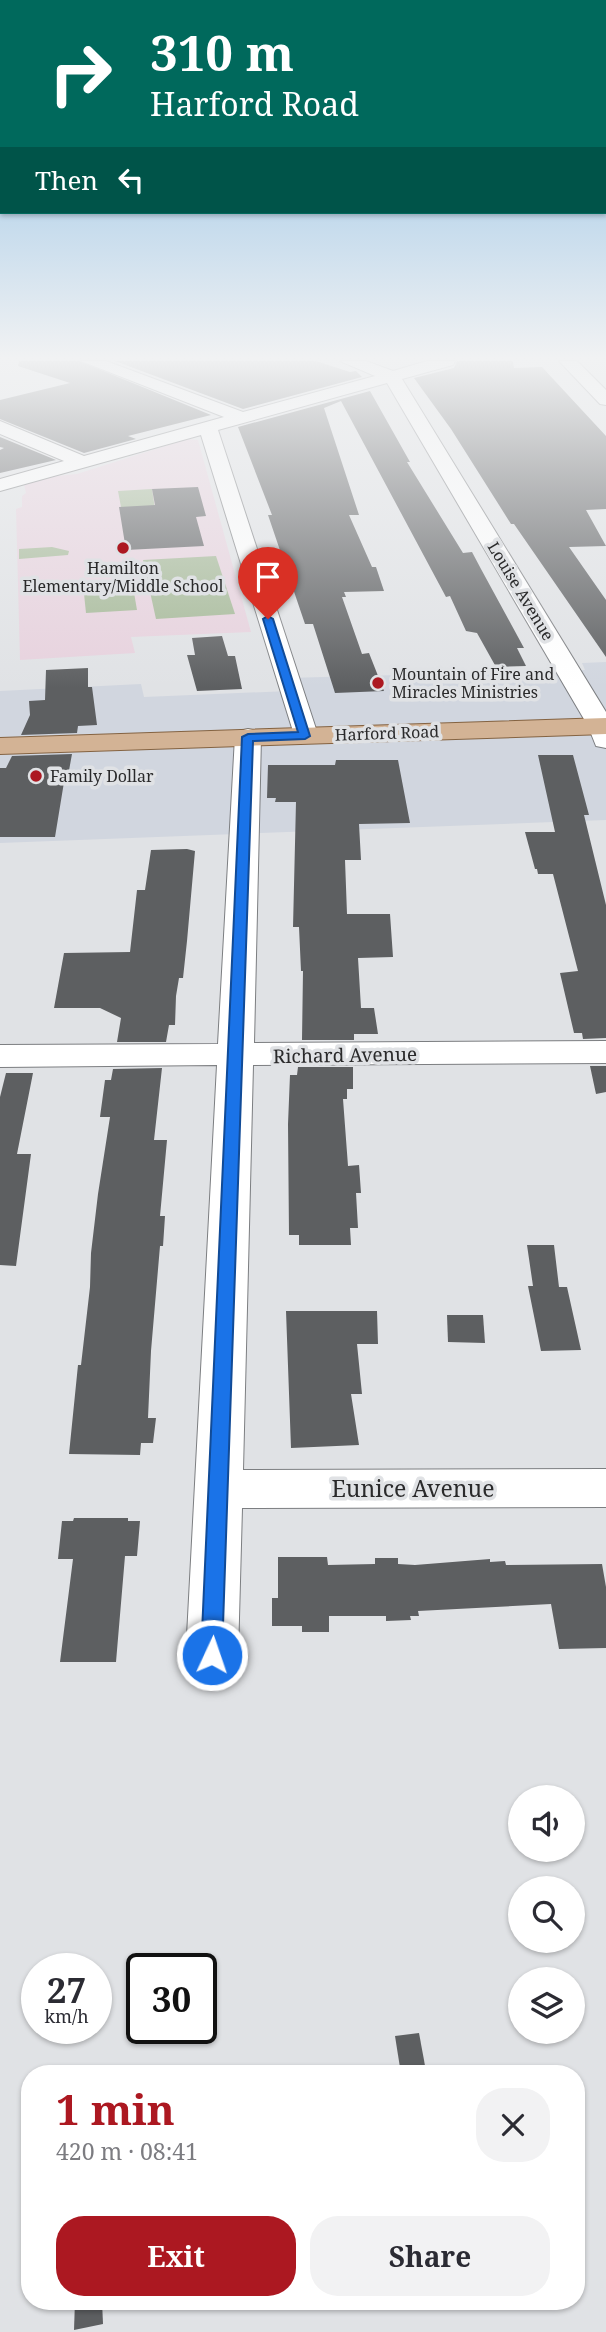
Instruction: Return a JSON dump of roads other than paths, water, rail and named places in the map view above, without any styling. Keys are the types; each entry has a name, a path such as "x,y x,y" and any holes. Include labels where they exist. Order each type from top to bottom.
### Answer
{"main road":[{"name":"Harford Road","path":"0,746 248,737 604,730"}],"street":[{"path":"0,485 52,470"},
{"path":"221,470 305,736"},
{"name":"Louise Avenue","path":"448,470 604,730"},
{"path":"212,1655 248,737"},
{"name":"Richard Avenue","path":"0,1056 606,1052"},
{"name":"Eunice Avenue","path":"220,1489 606,1488"}],"place":[{"name":"Hamilton Elementary/Middle School","path":"123,548"},
{"name":"Mountain of Fire and Miracles Ministries","path":"378,683"},
{"name":"Family Dollar","path":"36,776"}]}
